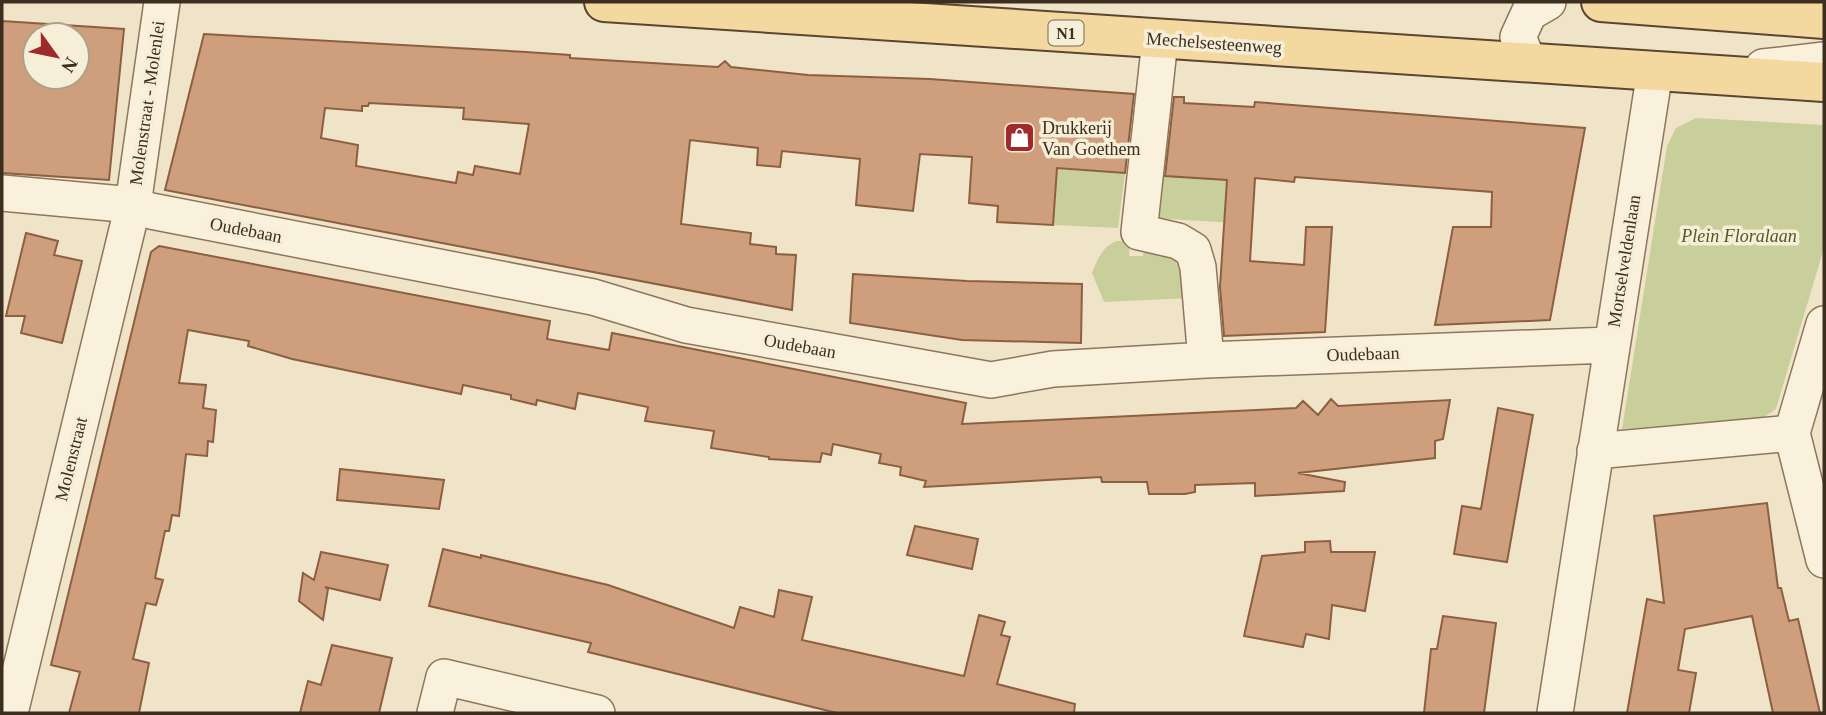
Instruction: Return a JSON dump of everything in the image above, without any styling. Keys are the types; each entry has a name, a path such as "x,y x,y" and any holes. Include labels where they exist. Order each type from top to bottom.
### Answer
{"main road":[{"name":"Mechelsesteenweg","path":"604,2 1160,40 1526,57 1655,71 1824,82"},
{"path":"1601,2 1824,19"}],"street":[{"name":"Molenstraat - Molenlei","path":"133,205 162,2"},
{"path":"817,2 1526,57 1777,65"},
{"path":"1526,57 1518,37 1529,13 1548,2"},
{"path":"1160,40 1139,232 1178,241 1193,250 1198,267 1206,360"},
{"path":"1711,75 1824,61"},
{"name":"Mortselveldenlaan","path":"1555,713 1610,345 1655,71"},
{"name":"Oudebaan","path":"2,194 133,205 150,211 593,297 686,325 991,380 1053,369 1206,360 1610,345"},
{"name":"Molenstraat","path":"8,709 133,205"},
{"path":"1824,324 1792,433 1824,561"},
{"path":"1595,452 1792,433"},
{"path":"435,713 444,677 597,713"}],"green space":[{"name":"Plein Floralaan","path":"1696,118 1824,125 1824,248 1776,409 1763,418 1622,429 1667,146 1676,128"},
{"path":"1057,168 1125,173 1118,228 1053,225"},
{"path":"1159,175 1255,181 1252,224 1151,218"},
{"path":"1117,241 1130,241 1129,256 1143,256 1145,243 1178,248 1190,298 1104,302 1092,273 1104,250"}],"building":[{"path":"2,21 21,22 21,91 91,91 91,27 124,29 109,180 2,173"},
{"path":"204,34 526,52 570,55 570,58 718,67 725,61 731,67 808,75 930,79 1134,94 1125,173 1057,168 1053,225 997,222 998,206 969,203 972,157 920,154 913,211 856,205 860,159 782,151 780,167 757,165 758,148 690,140 681,224 751,233 750,244 776,247 776,254 796,255 792,310 165,190","holes":["369,103 464,108 463,119 529,124 520,174 475,166 473,175 458,172 456,183 356,166 358,145 321,138 325,108 362,111 362,106 368,106"]},
{"path":"1174,97 1184,97 1184,103 1254,107 1255,102 1585,128 1550,320 1435,325 1453,227 1491,227 1492,192 1295,177 1294,182 1255,178 1250,261 1304,265 1306,227 1332,227 1325,332 1224,336 1220,287 1227,180 1165,176"},
{"path":"26,233 58,241 54,255 82,261 62,343 21,333 25,316 6,316"},
{"path":"159,246 550,321 547,339 609,350 612,333 966,403 962,424 1296,408 1303,401 1318,415 1331,399 1338,406 1450,400 1443,439 1435,441 1435,458 1298,473 1345,482 1344,491 1255,496 1255,483 1195,485 1195,492 1185,494 1149,494 1147,482 1102,482 1101,477 924,487 926,481 900,475 901,467 879,463 881,454 833,444 831,455 822,453 820,462 769,459 711,448 714,431 645,421 648,407 578,393 575,409 537,400 536,405 511,399 511,395 463,385 461,394 292,359 248,346 249,341 188,330 179,383 206,385 203,408 216,410 213,442 208,441 207,456 186,454 179,516 172,515 169,531 165,531 155,578 163,580 156,605 146,603 133,659 149,663 139,713 69,713 80,672 51,665 151,252"},
{"path":"853,274 1082,284 1081,343 962,340 850,323"},
{"path":"1498,408 1533,415 1507,562 1454,554 1462,506 1481,509"},
{"path":"340,469 444,480 439,509 337,500"},
{"path":"1767,503 1778,588 1781,588 1789,621 1798,619 1820,713 1773,713 1752,616 1685,629 1678,670 1696,673 1689,713 1627,713 1647,599 1664,603 1654,516"},
{"path":"915,526 978,539 972,569 907,555"},
{"path":"1330,541 1331,552 1375,552 1365,611 1332,605 1329,639 1306,634 1303,647 1244,636 1262,556 1305,552 1305,542"},
{"path":"443,549 481,558 481,555 608,585 734,628 740,607 774,617 779,590 812,597 802,640 964,676 979,615 1005,622 1001,635 1010,637 997,684 1075,704 1074,713 837,713 588,652 591,643 429,606"},
{"path":"321,552 388,565 380,600 325,587 328,589 323,620 299,601 303,573 314,580"},
{"path":"1443,616 1496,623 1484,713 1424,713 1431,649 1437,649"},
{"path":"332,645 392,658 379,713 300,713 308,681 321,685"}],"place":[{"name":"Drukkerij Van Goethem","path":"1019,138"}]}
